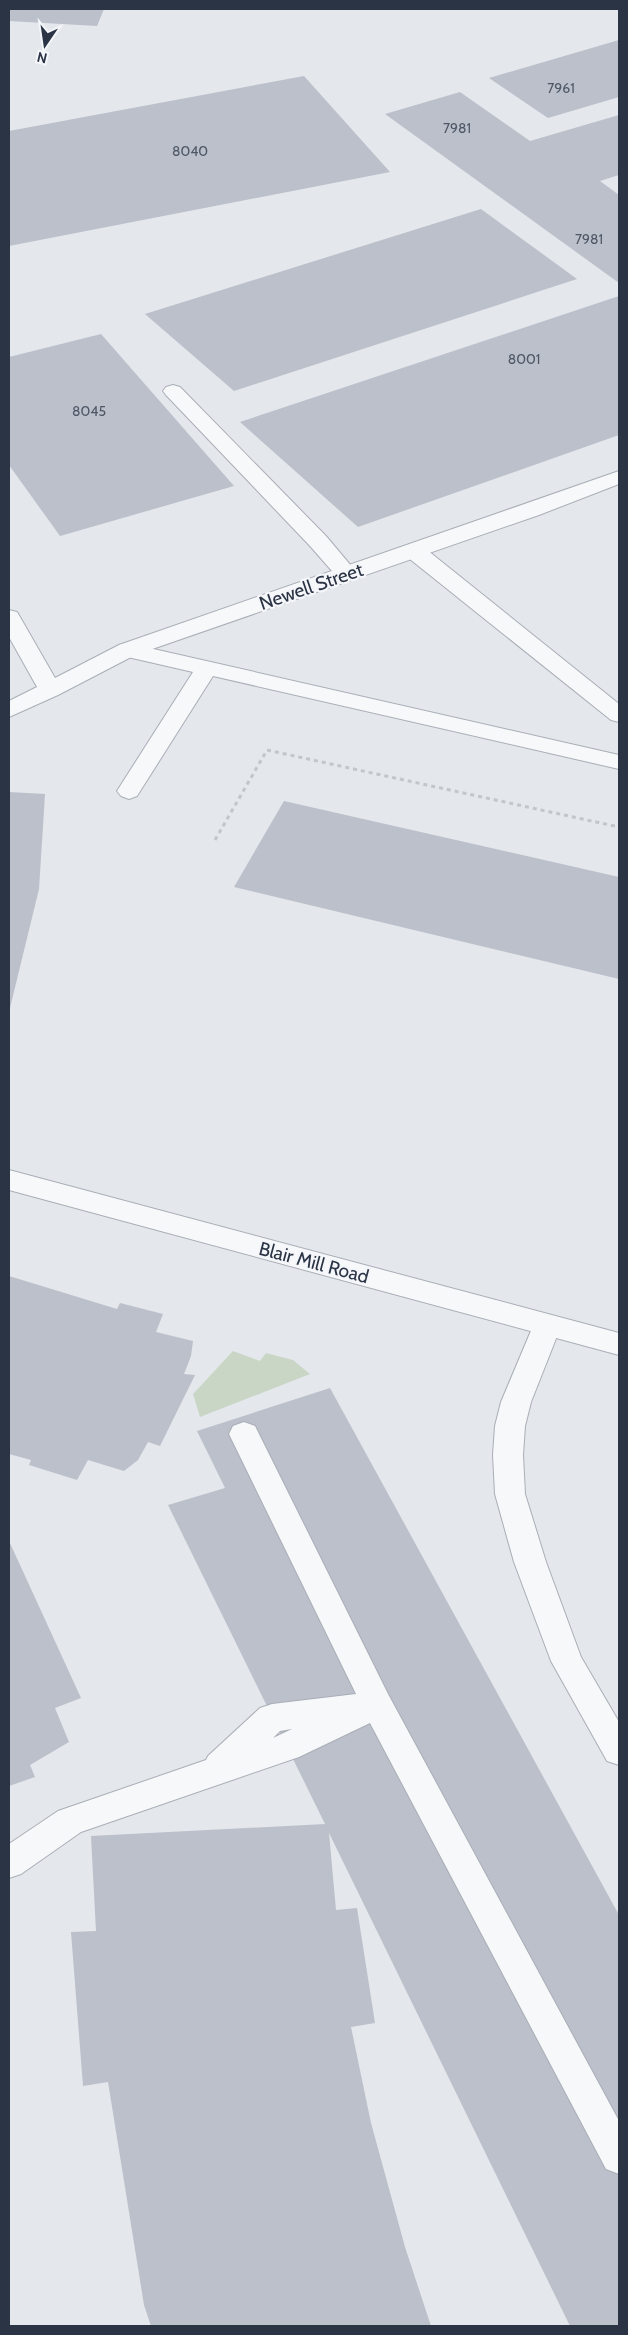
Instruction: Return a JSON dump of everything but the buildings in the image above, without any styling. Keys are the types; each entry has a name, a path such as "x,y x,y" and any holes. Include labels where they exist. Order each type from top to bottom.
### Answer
{"street":[{"path":"174,391 347,574"},
{"name":"Newell Street","path":"9,710 127,650 414,551 619,477"},
{"path":"414,551 619,715"},
{"path":"9,617 50,690"},
{"path":"127,650 206,669 346,698 619,762"},
{"path":"129,791 206,669"},
{"name":"Blair Mill Road","path":"9,1180 619,1344"},
{"path":"547,1326 516,1402 510,1426 508,1455 510,1494 530,1562 568,1661 619,1751"},
{"path":"244,1434 377,1704 619,2157"},
{"path":"9,1863 70,1821 287,1747 377,1704"}],"path":[{"path":"215,840 267,750 619,827"}],"green space":[{"path":"233,1351 260,1361 266,1353 293,1360 310,1374 200,1417 193,1394"}]}
